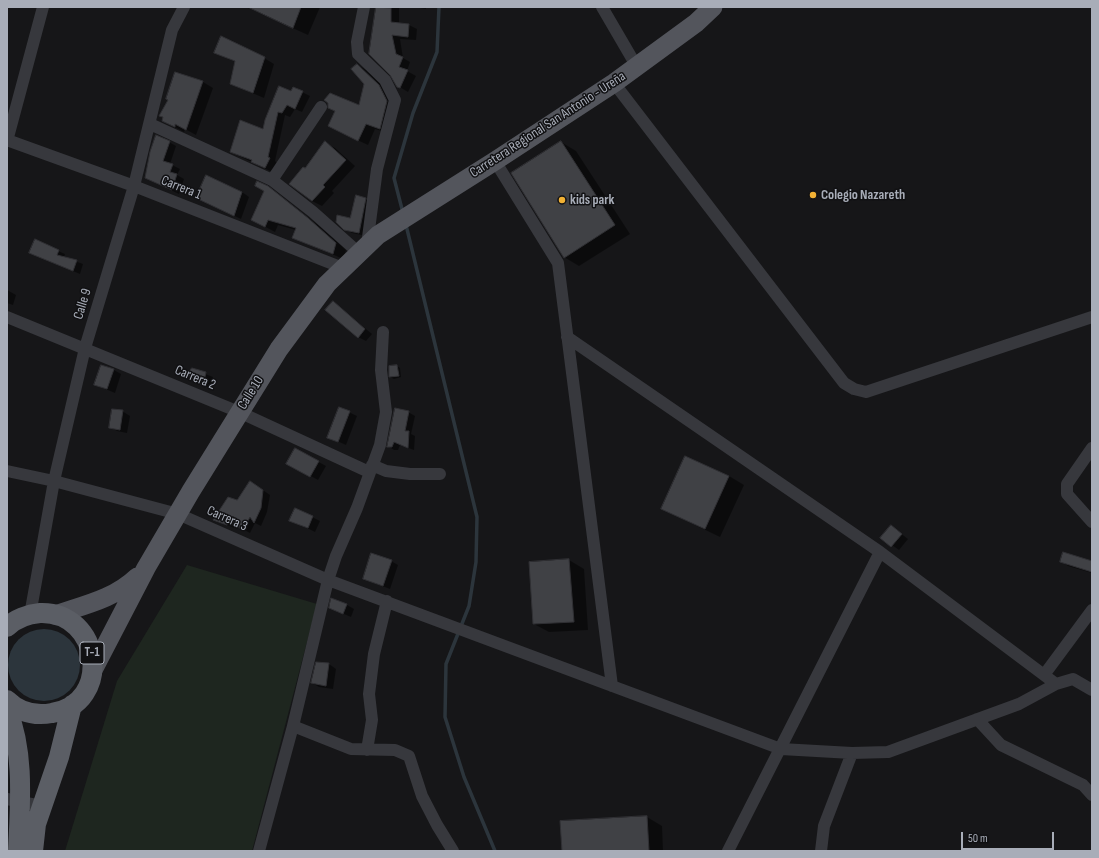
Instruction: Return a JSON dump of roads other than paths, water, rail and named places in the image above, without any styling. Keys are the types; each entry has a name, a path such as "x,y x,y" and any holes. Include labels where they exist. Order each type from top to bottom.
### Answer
{"highway":[{"name":"T-1","path":"7,700 12,705 26,712 42,715 58,712 72,705 86,690 93,670 92,655 88,642 80,630 68,620 46,613 16,618"},
{"name":"T-1","path":"33,851 36,824 59,757 72,705"},
{"path":"7,709 18,753 14,800 18,851"}],"main road":[{"name":"Carretera Regional San Antonio - Ureña","path":"368,245 442,194 614,83 696,23 713,7"},
{"name":"Calle 10","path":"93,670 146,568 239,412 303,315 328,284 368,245"},
{"name":"Calle 10","path":"55,615 96,602 118,593 146,568"}],"street":[{"path":"7,140 43,7"},
{"name":"Calle 9","path":"16,618 54,481 85,348 134,186 172,30 184,7"},
{"path":"150,124 272,180 313,212 368,245 377,169 395,100 385,80 358,54 357,42 364,7"},
{"path":"602,7 636,67"},
{"path":"614,83 844,382 854,389 866,392 1092,316"},
{"path":"272,180 321,106"},
{"name":"Carrera 1","path":"7,140 134,186 343,268"},
{"path":"495,161 558,263 612,686"},
{"name":"Carrera 2","path":"7,317 239,412 370,469 410,474 440,474"},
{"path":"259,851 294,726 328,580 336,556 358,508 370,469 380,445 386,412 381,370 383,332"},
{"path":"567,337 880,552 1056,684"},
{"path":"1092,448 1067,484 1068,494 1092,522"},
{"name":"Carrera 3","path":"7,471 54,481 178,514 328,580 781,749 852,753 888,752 1019,704 1056,684 1073,679 1092,690"},
{"path":"728,851 880,552"},
{"path":"367,750 372,720 369,694 374,654 387,601"},
{"path":"1044,675 1092,610"},
{"path":"976,720 1001,746 1083,785 1092,795"},
{"path":"294,726 351,749 395,750 409,756 422,796 453,851"},
{"path":"821,851 824,826 852,753"},
{"path":"14,800 41,806"}],"waterway":[{"path":"403,213 394,178 413,113 437,52 439,7"},
{"path":"406,225 477,517 476,562 469,606 446,664 445,717 464,777 495,851"}],"place":[{"name":"Colegio Nazareth","path":"813,195"},
{"name":"kids park","path":"562,200"}]}
